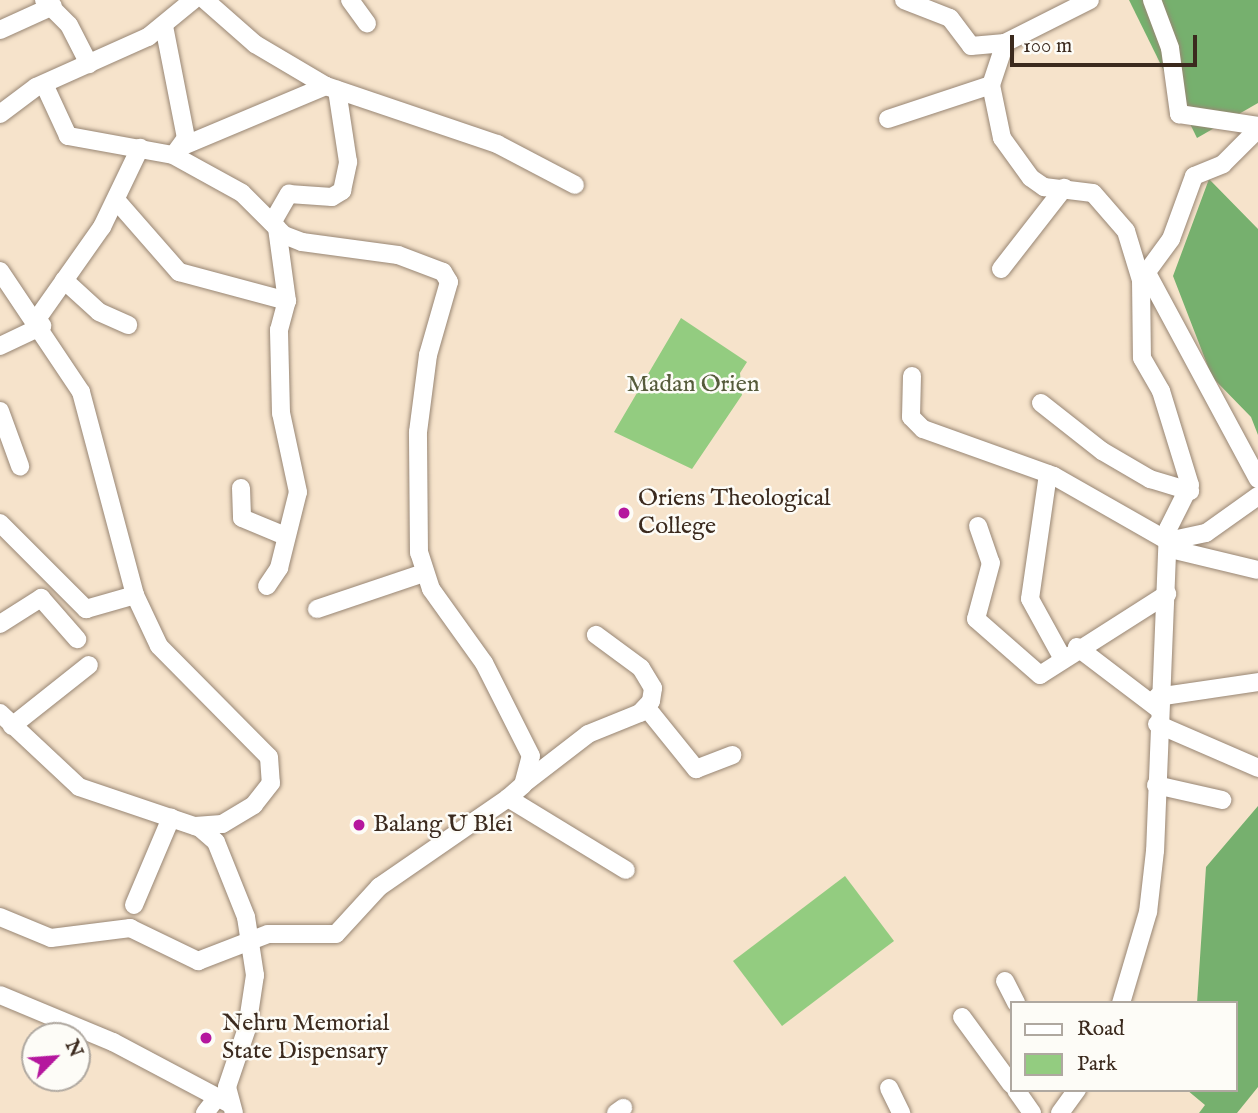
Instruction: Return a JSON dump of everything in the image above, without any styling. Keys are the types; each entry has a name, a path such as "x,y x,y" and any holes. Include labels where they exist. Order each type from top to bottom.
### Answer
{"street":[{"path":"0,114 44,85 164,26 193,0"},
{"path":"205,0 255,44 332,88 498,144 575,185"},
{"path":"350,0 367,23"},
{"path":"904,0 950,18 971,46 1005,43 1090,0"},
{"path":"1152,0 1170,48 1179,114 1258,127"},
{"path":"0,30 48,3 89,64"},
{"path":"164,26 178,150 242,193 274,225 302,242 412,259 448,278 418,432 416,520 424,573 526,739 531,756 523,785"},
{"path":"1005,43 991,85 996,124 1014,156 1044,187 1093,193 1114,214 1144,277 1258,479"},
{"path":"44,85 64,133 140,148 178,150 332,88"},
{"path":"888,119 991,85"},
{"path":"267,586 279,568 283,535 298,492 281,414 279,330 287,301 274,225 289,194 332,197 342,191 348,162 332,88"},
{"path":"1122,1001 1148,912 1168,544 1190,491 1172,420 1142,358 1144,277 1171,239 1194,176 1223,164 1258,127"},
{"path":"0,346 39,323 116,200 140,148"},
{"path":"1001,269 1065,188"},
{"path":"116,200 179,272 287,301"},
{"path":"0,271 39,323 81,392 135,595 171,663 241,723 269,757 271,783 254,805 222,824 195,826"},
{"path":"64,280 99,312 128,325"},
{"path":"912,376 911,417 923,429 1048,474 1168,544 1258,570"},
{"path":"1041,404 1102,452 1150,479 1190,491"},
{"path":"0,411 20,466"},
{"path":"1048,474 1030,599 1063,659"},
{"path":"241,488 242,518 283,535"},
{"path":"1168,544 1206,533 1258,496"},
{"path":"0,523 86,609 135,595"},
{"path":"978,526 991,563 976,604 978,623 1040,675 1077,646 1167,594"},
{"path":"317,609 424,573"},
{"path":"0,624 41,598 76,639"},
{"path":"0,917 51,938 130,928 198,961 251,939 336,933 379,887 509,798 588,734 646,707 654,695 647,676 596,635"},
{"path":"1077,646 1157,710 1258,768"},
{"path":"2,1002 113,1042 221,1107 252,1007 251,939 227,864 209,833 79,787 6,719 89,665"},
{"path":"1157,710 1258,682"},
{"path":"646,707 696,769 732,755"},
{"path":"1156,785 1222,800"},
{"path":"509,798 626,870"},
{"path":"134,905 172,818"},
{"path":"1004,981 1015,1001"},
{"path":"962,1017 1010,1083"},
{"path":"889,1088 901,1113"},
{"path":"1017,1092 1032,1113"},
{"path":"1059,1113 1072,1092"}],"green space":[{"path":"1129,0 1258,0 1258,103 1197,138"},
{"path":"1209,179 1258,229 1258,435 1251,417 1212,377 1173,276"},
{"name":"Madan Orien","path":"681,318 747,362 740,373 742,395 692,469 614,432"},
{"path":"1258,806 1258,1087 1237,1113 1199,1113 1205,1105 1189,1092 1237,1092 1237,1001 1197,1001 1206,867"},
{"path":"845,876 894,941 782,1026 733,961"}],"place":[{"name":"Oriens Theological College","path":"624,513"},
{"name":"Balang U Blei","path":"359,825"},
{"name":"Nehru Memorial State Dispensary","path":"206,1038"}]}
